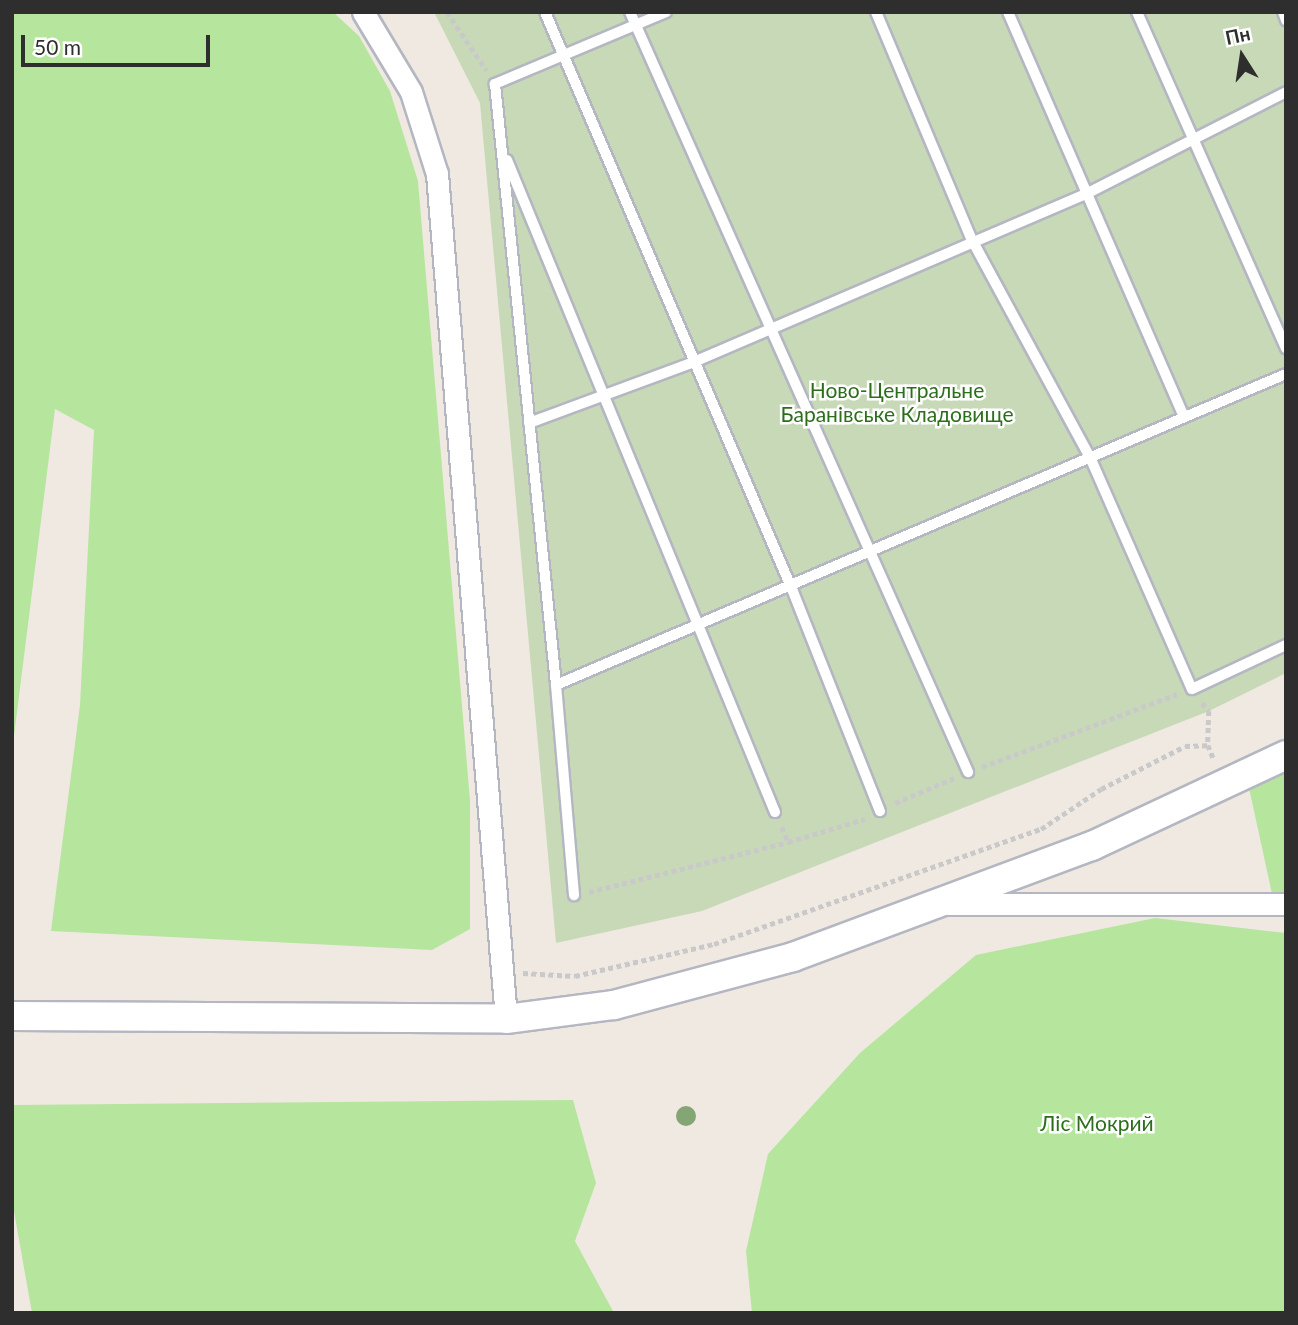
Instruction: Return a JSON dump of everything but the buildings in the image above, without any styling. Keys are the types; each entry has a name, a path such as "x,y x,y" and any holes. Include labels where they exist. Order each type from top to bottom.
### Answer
{"main road":[{"path":"12,1016 506,1019 614,1005 699,985 1092,846 1286,755"}],"street":[{"path":"363,12 411,92 437,174 506,1019"},
{"path":"934,904 1286,904"}],"lane":[{"path":"545,12 792,589 880,811"},
{"path":"630,12 772,327 868,555 968,772"},
{"path":"574,895 556,685 495,84 562,53 666,12"},
{"path":"876,12 972,240 1090,457 1192,689 1286,645"},
{"path":"1008,12 1183,414"},
{"path":"1137,12 1286,349"},
{"path":"1283,12 1286,20"},
{"path":"529,423 603,398 694,362 972,240 1086,194 1194,142 1286,92"},
{"path":"502,148 775,812"},
{"path":"556,685 792,589 1183,414 1286,374"}],"path":[{"path":"447,12 495,84"},
{"path":"1192,689 1209,711 1208,746 1224,785"},
{"path":"501,971 575,976 714,944 1041,829 1101,789 1185,746 1208,746"},
{"path":"574,895 788,842"}],"green space":[{"path":"12,12 333,12 359,36 390,91 418,181 470,801 470,929 432,950 51,931 80,705 94,430 55,409 12,752"},
{"name":"Ново-Центральне Баранівське Кладовище","path":"434,12 1286,12 1286,673 1209,711 702,911 556,943 480,103"},
{"path":"1286,755 1286,904 1274,903 1246,774"},
{"name":"Ліс Мокрий","path":"1155,918 1286,933 1286,1313 752,1313 746,1251 768,1154 860,1053 976,955"},
{"path":"573,1100 596,1183 575,1241 614,1313 32,1313 12,1200 12,1105"}]}
